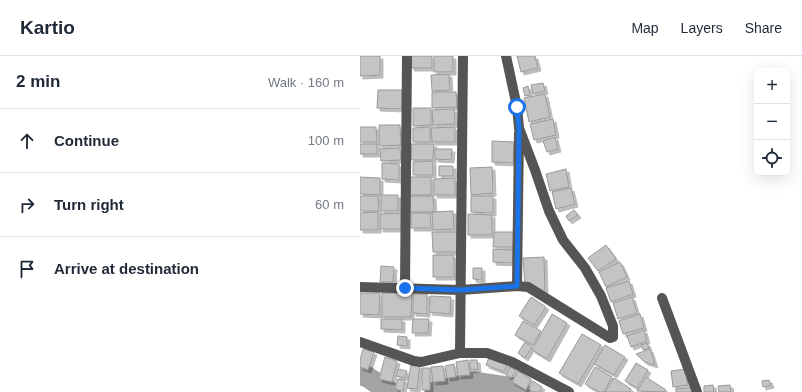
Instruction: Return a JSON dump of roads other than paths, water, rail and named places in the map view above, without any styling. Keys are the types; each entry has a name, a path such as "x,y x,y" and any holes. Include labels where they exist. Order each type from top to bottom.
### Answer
{"street":[{"path":"405,288 407,56"},
{"path":"460,353 463,56"},
{"path":"506,56 514,91 519,128 517,286"},
{"path":"360,287 460,290 517,286 528,288 610,338 613,336 613,326 601,296 585,268 563,240 549,212 519,128"},
{"path":"662,298 697,392"},
{"path":"360,342 421,362 460,353 486,353 512,362 569,392"}],"waterway":[{"path":"360,375 366,376 390,392"},
{"path":"435,392 473,382 515,388 521,392"}]}
